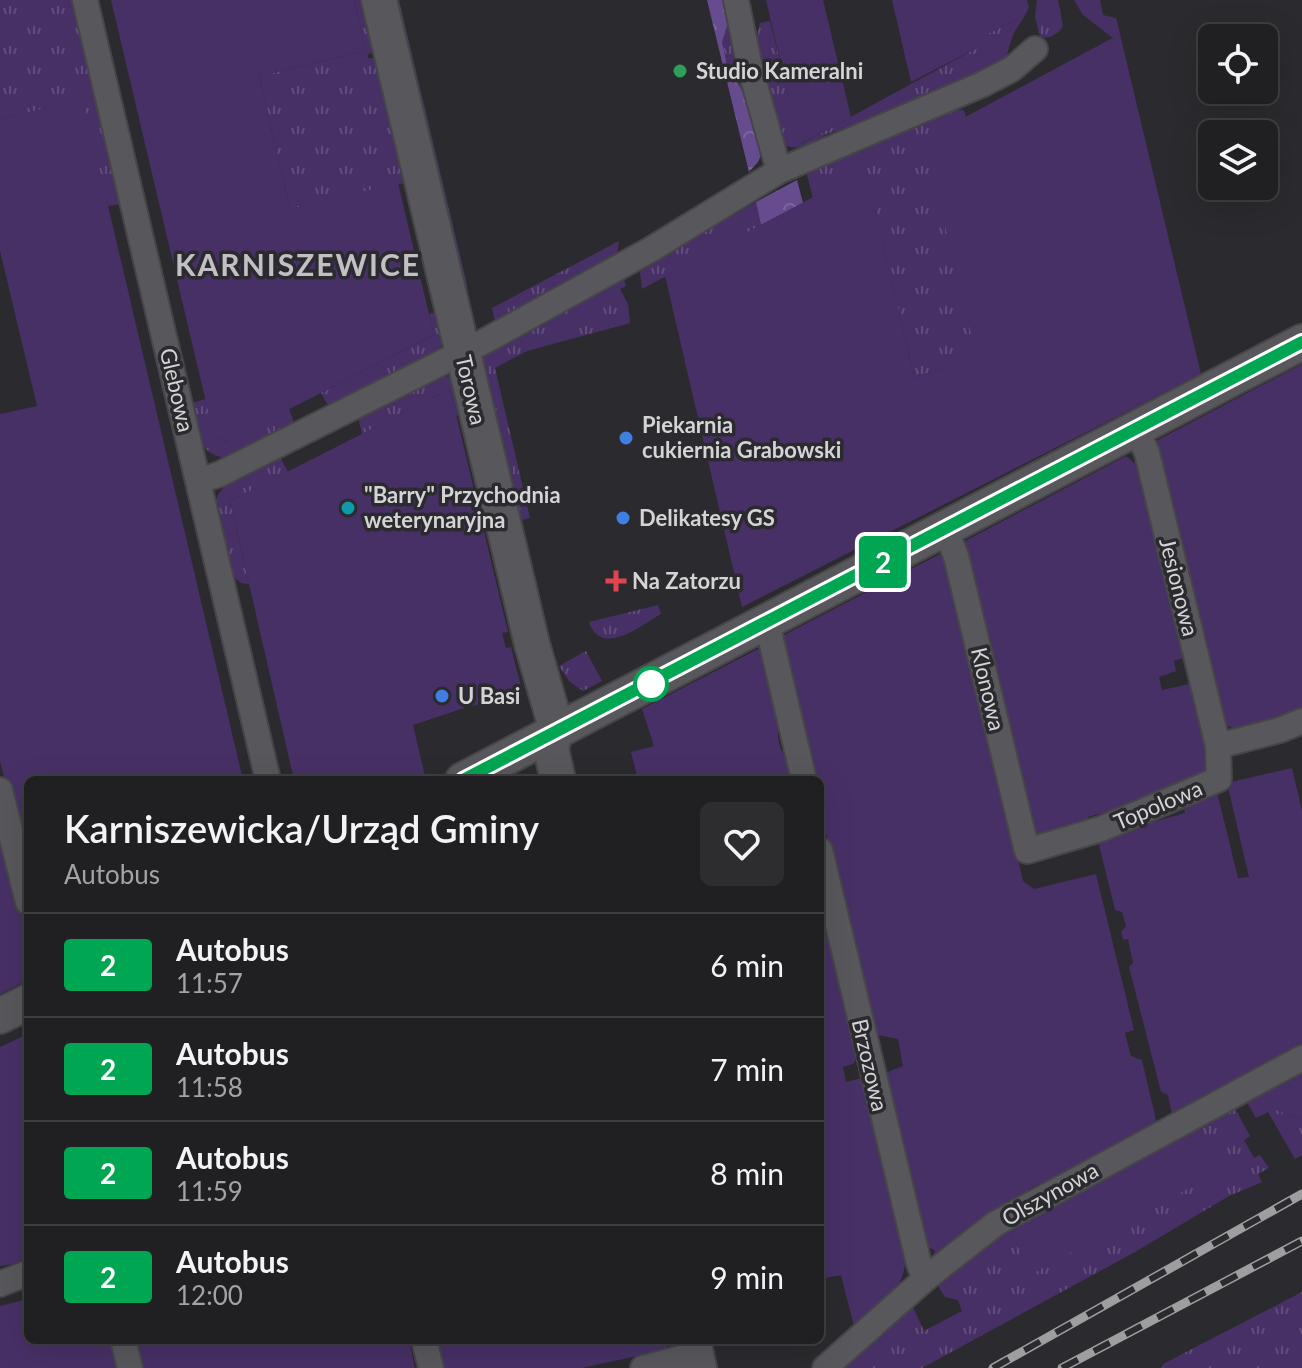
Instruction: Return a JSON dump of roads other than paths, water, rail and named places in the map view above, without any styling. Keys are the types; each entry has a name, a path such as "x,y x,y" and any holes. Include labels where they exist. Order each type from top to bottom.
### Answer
{"street":[{"name":"Glebowa","path":"85,0 267,776"},
{"name":"Torowa","path":"379,0 532,644 552,709 555,733 551,749 557,776"},
{"path":"736,0 750,68 779,171"},
{"path":"199,481 220,474 462,352 650,250 779,171 983,84 1012,69 1035,49"},
{"path":"471,776 1302,342"},
{"name":"Jesionowa","path":"1136,429 1147,453 1218,746"},
{"name":"Klonowa","path":"945,529 956,556 1027,851"},
{"path":"767,623 803,776"},
{"path":"1218,746 1302,721"},
{"name":"Topolowa","path":"1027,851 1101,829 1219,779 1218,746"},
{"path":"0,790 24,886"},
{"name":"Brzozowa","path":"824,867 901,1193 925,1279"},
{"path":"0,1016 24,1004"},
{"name":"Olszynowa","path":"825,1368 958,1252 1017,1211 1302,1058"},
{"path":"0,1284 24,1275"},
{"path":"124,1344 130,1368"},
{"path":"425,1344 431,1368"},
{"path":"643,1368 696,1354"}],"railway":[{"path":"993,1368 1302,1194"},
{"path":"1062,1368 1302,1241"}],"place":[{"name":"Studio Kameralni","path":"680,71"},
{"name":"Piekarnia cukiernia Grabowski","path":"626,438"},
{"name":"\"Barry\" Przychodnia weterynaryjna","path":"348,508"},
{"name":"Delikatesy GS","path":"623,518"},
{"name":"Na Zatorzu","path":"616,581"},
{"name":"U Basi","path":"442,696"}],"district":[{"name":"KARNISZEWICE","path":"298,266"}]}
